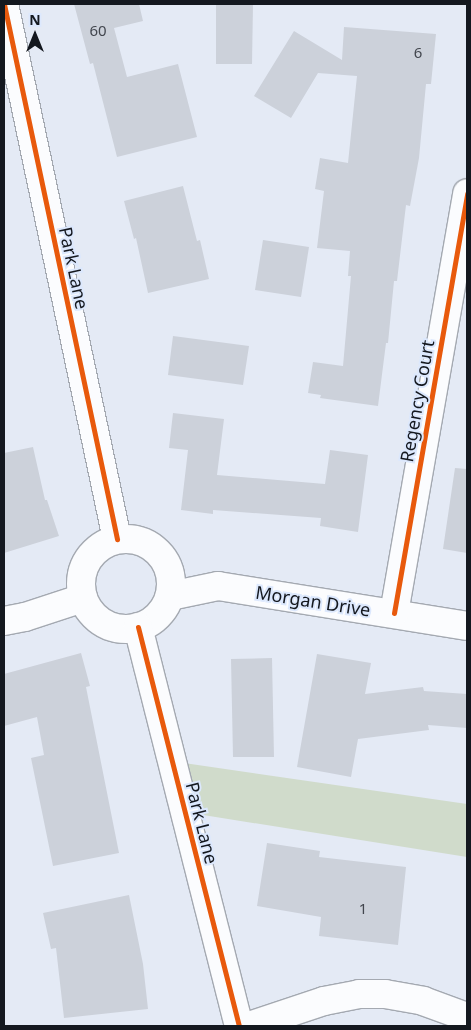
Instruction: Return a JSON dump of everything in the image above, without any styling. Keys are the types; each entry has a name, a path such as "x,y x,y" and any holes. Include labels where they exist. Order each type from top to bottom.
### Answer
{"street":[{"name":"Park Lane","path":"4,4 117,539"},
{"name":"Regency Court","path":"394,613 467,193"},
{"path":"132,538 147,543 160,552 168,566 172,581 170,596 164,610 152,621 138,628 111,627 89,610 83,598 80,583 83,568 91,554 102,544 117,539 132,538"},
{"name":"Morgan Drive","path":"160,552 218,586"},
{"name":"Morgan Drive","path":"170,596 218,586 467,626"},
{"path":"4,621 25,617 83,598"},
{"name":"Park Lane","path":"138,628 239,1026"},
{"path":"249,1026 324,1001 358,994 385,994 423,1001 467,1017"}],"green space":[{"path":"184,763 467,804 467,857 197,814"}],"building":[{"path":"74,4 139,4 143,21 114,28 127,77 178,64 197,137 117,157 93,63 90,64"},
{"path":"216,4 253,4 252,64 216,64"},
{"path":"344,27 436,34 431,84 426,84 419,158 410,206 406,205 397,281 394,281 388,343 386,343 378,406 320,398 321,395 308,393 313,362 343,366 351,276 348,276 350,251 317,248 324,191 315,189 320,158 348,163 357,76 318,73 291,118 254,96 294,31 342,60"},
{"path":"183,186 197,241 200,240 209,279 148,293 136,238 134,239 124,201"},
{"path":"263,240 309,247 301,297 255,290"},
{"path":"173,336 249,346 243,385 168,375"},
{"path":"173,413 224,419 217,475 325,484 330,450 368,455 358,532 320,526 321,518 213,510 213,514 181,510 188,450 169,448"},
{"path":"33,447 45,500 47,500 59,536 4,553 4,453"},
{"path":"455,468 467,469 467,553 443,549"},
{"path":"81,653 90,686 86,687 119,853 53,866 31,758 44,755 37,717 4,726 4,674"},
{"path":"317,654 371,663 365,694 423,687 424,691 467,694 467,728 428,725 429,730 358,739 351,777 297,767"},
{"path":"272,658 274,757 233,757 231,659"},
{"path":"267,843 320,851 319,857 406,867 398,945 319,936 321,917 257,906"},
{"path":"129,895 143,964 148,1009 64,1018 56,948 51,949 43,913"}],"cycle path":[{"path":"4,4 117,539"},
{"path":"394,613 467,193"},
{"path":"138,627 239,1026"}]}
